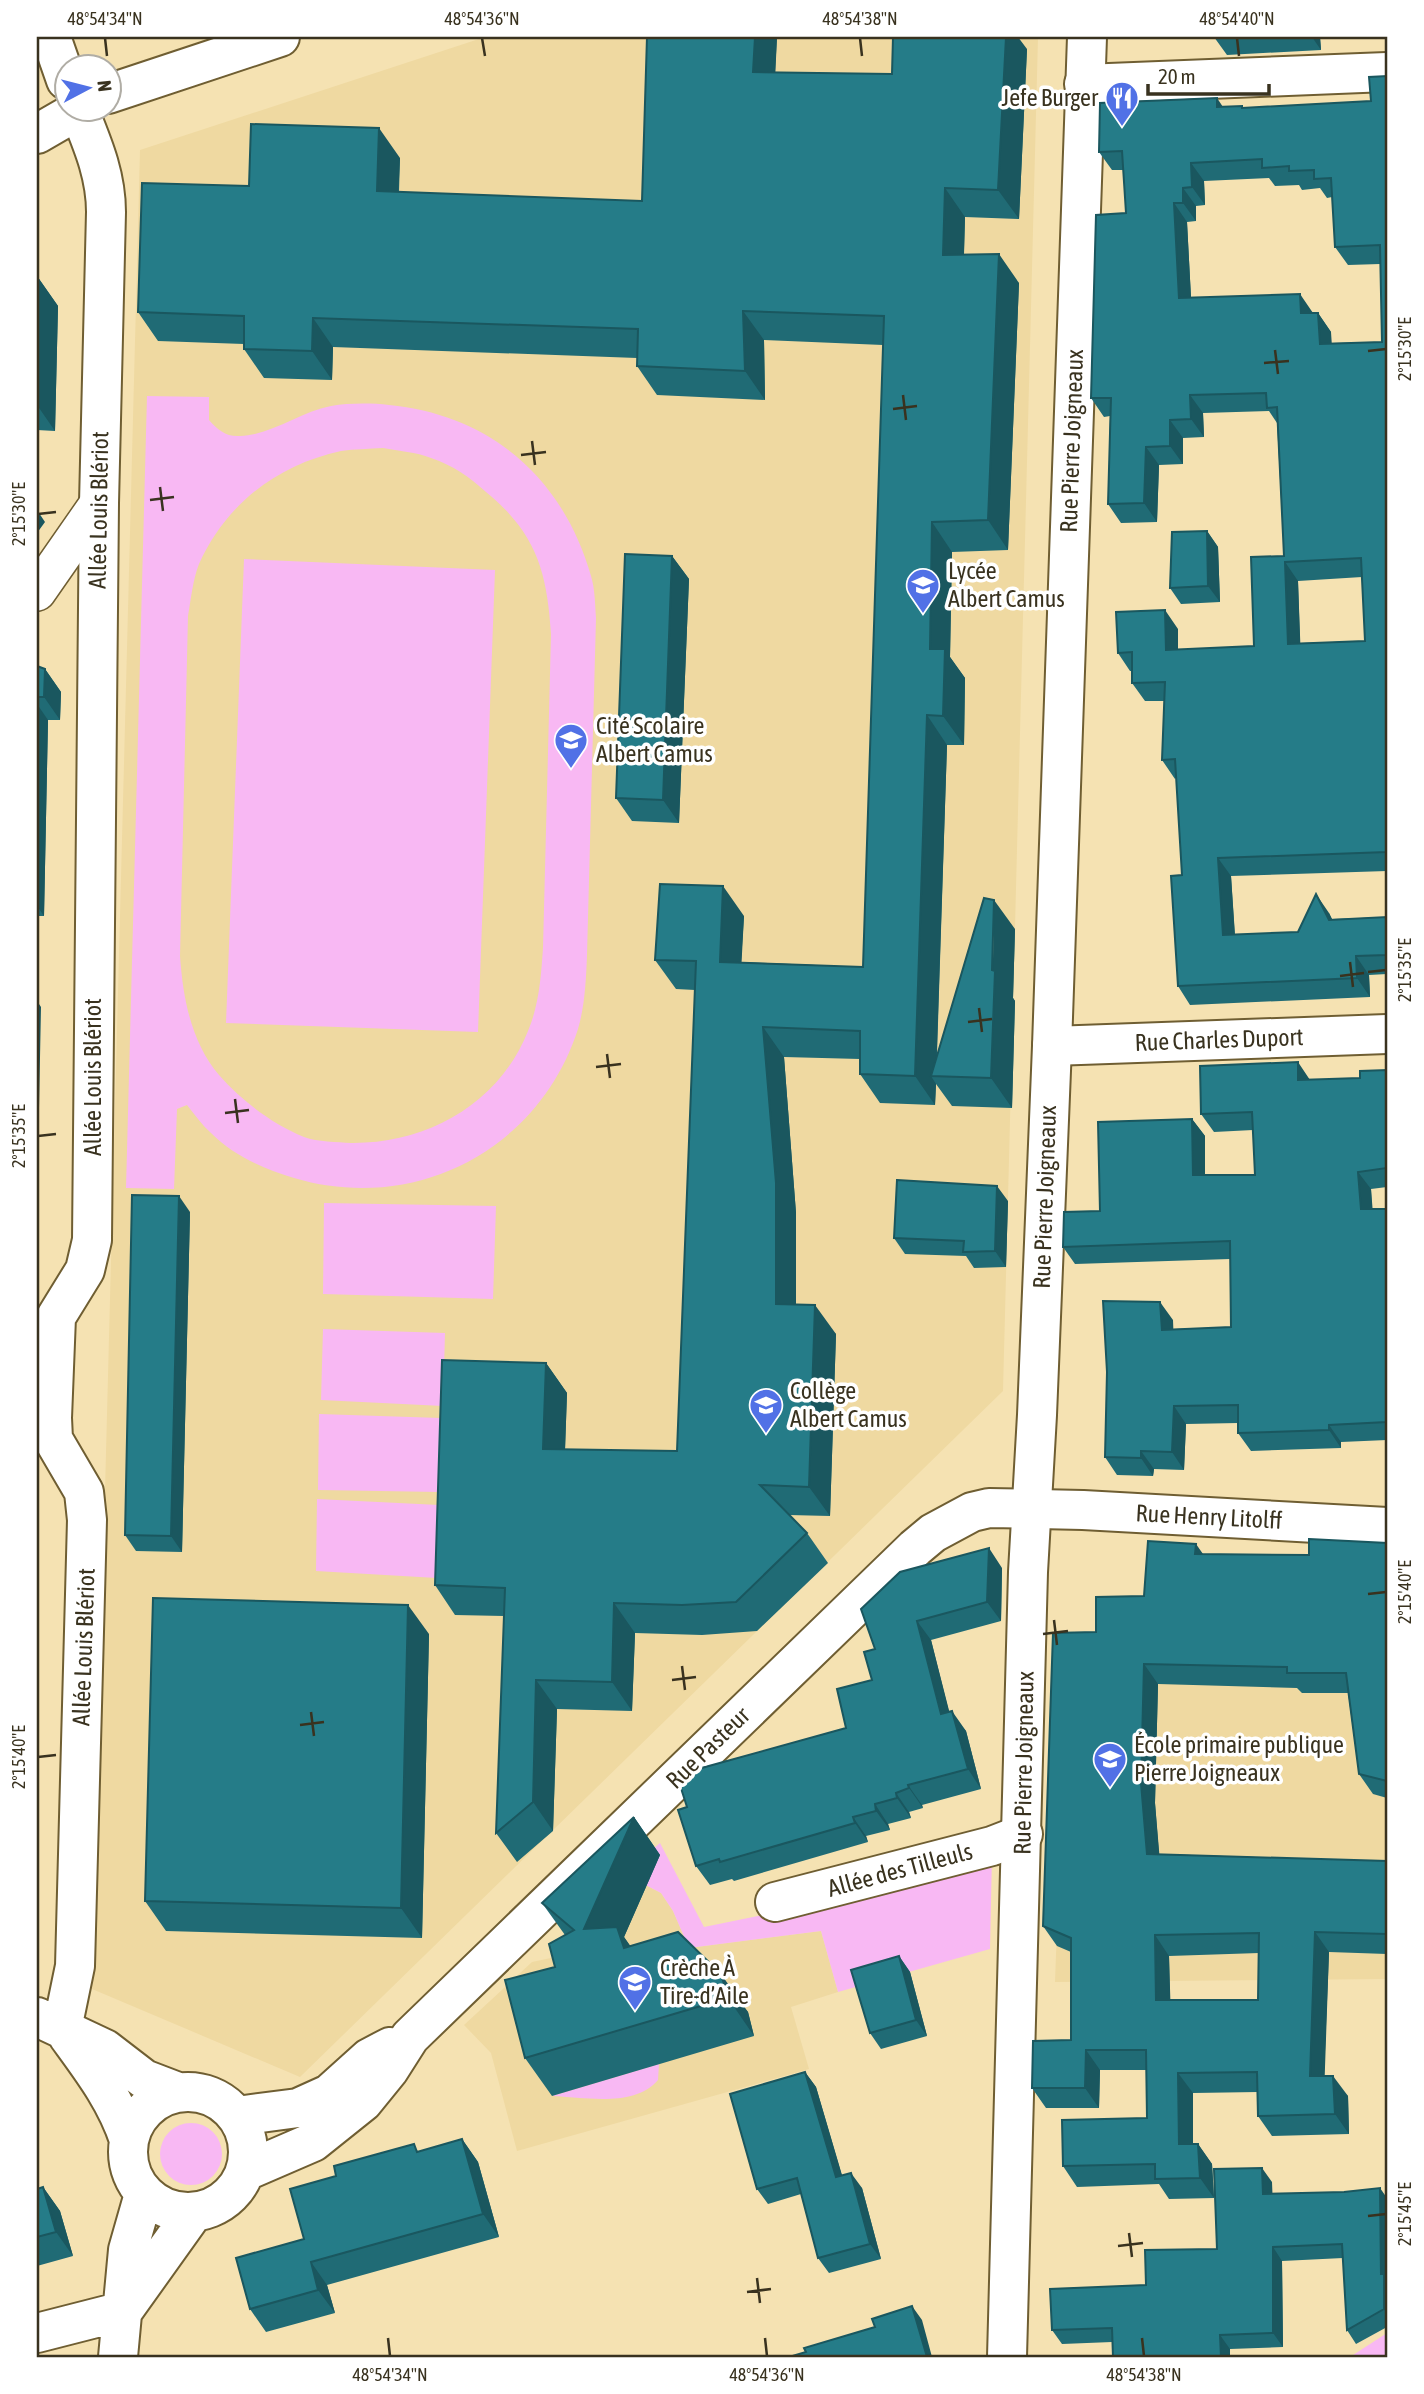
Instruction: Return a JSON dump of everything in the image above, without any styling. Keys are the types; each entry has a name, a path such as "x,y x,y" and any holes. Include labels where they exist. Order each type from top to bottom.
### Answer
{"street":[{"path":"122,87 280,37"},
{"name":"Rue Pierre Joigneaux","path":"1007,2357 1028,1572 1052,1046 1087,37"},
{"path":"1084,84 1387,72"},
{"path":"37,134 53,122"},
{"name":"Allée Louis Blériot","path":"49,2023 75,1966 87,1520 84,1492 45,1443 52,1418 56,1317 85,1270 92,1240 99,503 106,197 89,122"},
{"path":"37,592 99,503"},
{"name":"Rue Charles Duport","path":"1052,1046 1387,1034"},
{"name":"Rue Pasteur","path":"246,2171 313,2142 363,2102 389,2070 410,2036 915,1548 933,1533 972,1512 989,1508 1032,1508"},
{"name":"Rue Henry Litolff","path":"1032,1508 1387,1527"},
{"name":"Allée des Tilleuls","path":"775,1902 992,1846 1023,1834"},
{"path":"49,2023 105,2049 144,2079 178,2092"},
{"path":"49,2023 100,2079 123,2122 129,2140 130,2169 144,2194 167,2208 193,2213 216,2206 234,2192 246,2171 248,2152 245,2133 237,2116 213,2097 195,2092 178,2092 161,2098 146,2108 135,2123 129,2140"},
{"name":"Rue Pasteur","path":"237,2116 298,2108 329,2094 369,2058 410,2036"},
{"path":"118,2357 128,2250 144,2194"},
{"path":"37,2333 123,2311 193,2213"}],"shaded area":[{"name":"Cité Scolaire Albert Camus","path":"485,37 1038,37 1003,1391 300,2077 92,1989 140,150"},
{"path":"147,396 209,397 209,420 223,432 235,436 263,432 319,409 353,404 389,405 426,411 460,422 490,438 518,458 542,481 562,509 578,541 593,586 596,618 586,983 578,1029 560,1072 534,1108 503,1139 467,1162 427,1179 384,1187 339,1187 294,1178 239,1155 208,1130 187,1105 177,1109 174,1189 126,1188","holes":["383,448 419,454 439,461 473,481 517,523 536,555 542,572 551,634 543,948 537,1001 528,1031 515,1057 499,1079 479,1099 457,1115 407,1136 379,1141 328,1142 309,1139 292,1132 269,1119 237,1094 209,1062 190,1019 180,956 188,616 197,570 210,542 239,506 256,490 275,477 318,457 346,450"]},
{"path":"244,559 495,570 478,1032 226,1023"},
{"path":"324,1203 496,1206 493,1299 323,1294"},
{"path":"323,1329 445,1333 443,1406 321,1400"},
{"path":"319,1414 441,1418 440,1492 318,1490"},
{"path":"317,1499 439,1505 437,1578 316,1571"},
{"path":"1387,1652 1387,1979 1055,1982 1067,1653"},
{"path":"660,1843 704,1927 772,1913 992,1854 990,1949 838,1992 821,1931 689,1948 673,1911 661,1893 634,1879 636,1864"},
{"name":"Crèche À Tire-d’Aile","path":"634,1879 661,1893 673,1911 689,1948 821,1931 838,1992 791,2007 809,2069 517,2151 491,2053 464,2025 532,1962 551,1958"},
{"path":"659,2064 658,2080 648,2089 623,2098 552,2096"},
{"path":"191,2123 203,2125 213,2132 220,2142 220,2166 213,2176 203,2183 191,2185 179,2183 169,2176 162,2166 160,2154 162,2142 169,2132 179,2125"},
{"path":"1387,2333 1387,2357 1350,2357"}],"building":[{"path":"647,37 755,37 753,72 892,74 893,37 1006,37 998,190 945,188 943,255 999,254 988,520 932,522 930,649 945,649 943,716 927,715 915,1076 860,1074 860,1031 763,1027 776,1183 776,1304 815,1305 809,1487 760,1485 807,1533 736,1602 682,1605 614,1603 612,1682 536,1680 533,1802 496,1833 505,1588 435,1585 442,1360 546,1363 543,1449 677,1451 696,961 655,960 660,884 723,886 720,962 863,967 884,316 743,311 745,371 637,366 638,329 313,318 312,351 244,349 244,316 138,312 142,183 249,186 251,124 379,128 377,191 642,201"},
{"path":"1387,76 1387,852 1218,858 1223,935 1298,932 1316,894 1329,920 1387,917 1387,955 1356,956 1357,978 1178,986 1171,876 1182,875 1175,759 1162,760 1165,682 1132,683 1132,652 1118,653 1116,612 1165,610 1166,650 1254,646 1251,557 1284,556 1277,407 1267,408 1266,393 1190,395 1191,419 1170,420 1170,446 1146,447 1144,503 1108,504 1111,398 1091,398 1096,215 1126,213 1122,151 1099,152 1100,103 1217,98 1217,107 1242,108 1371,101 1369,77","holes":["1262,159 1262,168 1289,166 1289,171 1314,170 1314,179 1331,178 1335,247 1380,245 1382,342 1320,344 1318,313 1301,313 1300,294 1179,298 1174,203 1183,203 1183,188 1192,187 1191,163","1361,558 1365,641 1288,644 1285,562"]},
{"path":"1207,531 1208,586 1170,588 1172,532"},
{"path":"625,554 672,556 663,800 616,798"},
{"path":"37,666 45,669 44,697 37,697"},
{"path":"984,898 994,900 992,970 995,971 991,1078 931,1076"},
{"path":"1298,1062 1298,1080 1360,1078 1360,1071 1387,1070 1387,1168 1358,1172 1361,1209 1387,1209 1387,1422 1329,1425 1329,1430 1238,1433 1238,1405 1174,1406 1172,1452 1141,1451 1141,1458 1105,1457 1107,1372 1103,1301 1160,1302 1162,1330 1231,1327 1230,1241 1063,1247 1064,1212 1100,1211 1098,1122 1192,1119 1193,1175 1255,1175 1252,1112 1201,1114 1200,1066"},
{"path":"897,1180 997,1186 995,1251 963,1252 964,1241 894,1238"},
{"path":"132,1195 179,1196 171,1536 125,1535"},
{"path":"1309,1539 1387,1543 1387,1781 1359,1774 1346,1673 1287,1673 1287,1667 1144,1664 1141,1783 1147,1854 1387,1861 1387,1934 1315,1932 1310,2076 1333,2076 1335,2114 1258,2116 1257,2072 1178,2073 1179,2144 1198,2144 1200,2178 1155,2179 1155,2164 1063,2166 1062,2120 1147,2118 1146,2050 1086,2050 1085,2088 1032,2088 1033,2041 1071,2040 1071,1938 1043,1926 1053,1633 1096,1632 1096,1597 1144,1596 1148,1541 1196,1544 1195,1554 1309,1555","holes":["1259,1933 1258,2000 1156,2000 1155,1935"]},
{"path":"989,1548 987,1602 917,1621 941,1714 952,1711 968,1769 908,1785 909,1788 896,1793 897,1798 875,1804 876,1811 853,1817 855,1823 720,1862 719,1859 696,1866 678,1810 687,1807 680,1785 698,1769 846,1728 837,1689 872,1680 864,1652 875,1649 861,1609 900,1572"},
{"path":"153,1598 408,1605 401,1908 145,1901"},
{"path":"634,1817 584,1929 617,1927 624,1948 678,1932 721,1974 728,1998 525,2058 505,1980 555,1967 549,1944 574,1930 542,1903"},
{"path":"899,1956 916,2020 870,2033 851,1970"},
{"path":"805,2072 836,2177 851,2173 870,2244 818,2258 797,2178 757,2189 730,2094"},
{"path":"462,2139 483,2214 311,2262 318,2290 250,2309 236,2258 304,2239 290,2189 336,2176 334,2166 414,2144 417,2152"},
{"path":"1262,2168 1263,2194 1344,2192 1380,2188 1384,2309 1347,2330 1342,2244 1273,2247 1273,2333 1220,2335 1221,2357 1113,2357 1112,2328 1052,2330 1050,2289 1146,2285 1145,2250 1217,2249 1214,2169"},
{"path":"43,2187 56,2232 37,2237 37,2189"},
{"path":"912,2306 927,2357 789,2357 806,2352 804,2348 875,2327 872,2319"}],"place":[{"name":"Jefe Burger","path":"1122,128"},
{"name":"Lycée Albert Camus","path":"923,615"},
{"name":"Cité Scolaire Albert Camus","path":"571,770"},
{"name":"Collège Albert Camus","path":"766,1435"},
{"name":"École primaire publique Pierre Joigneaux","path":"1110,1789"},
{"name":"Crèche À Tire-d’Aile","path":"635,2012"}]}
